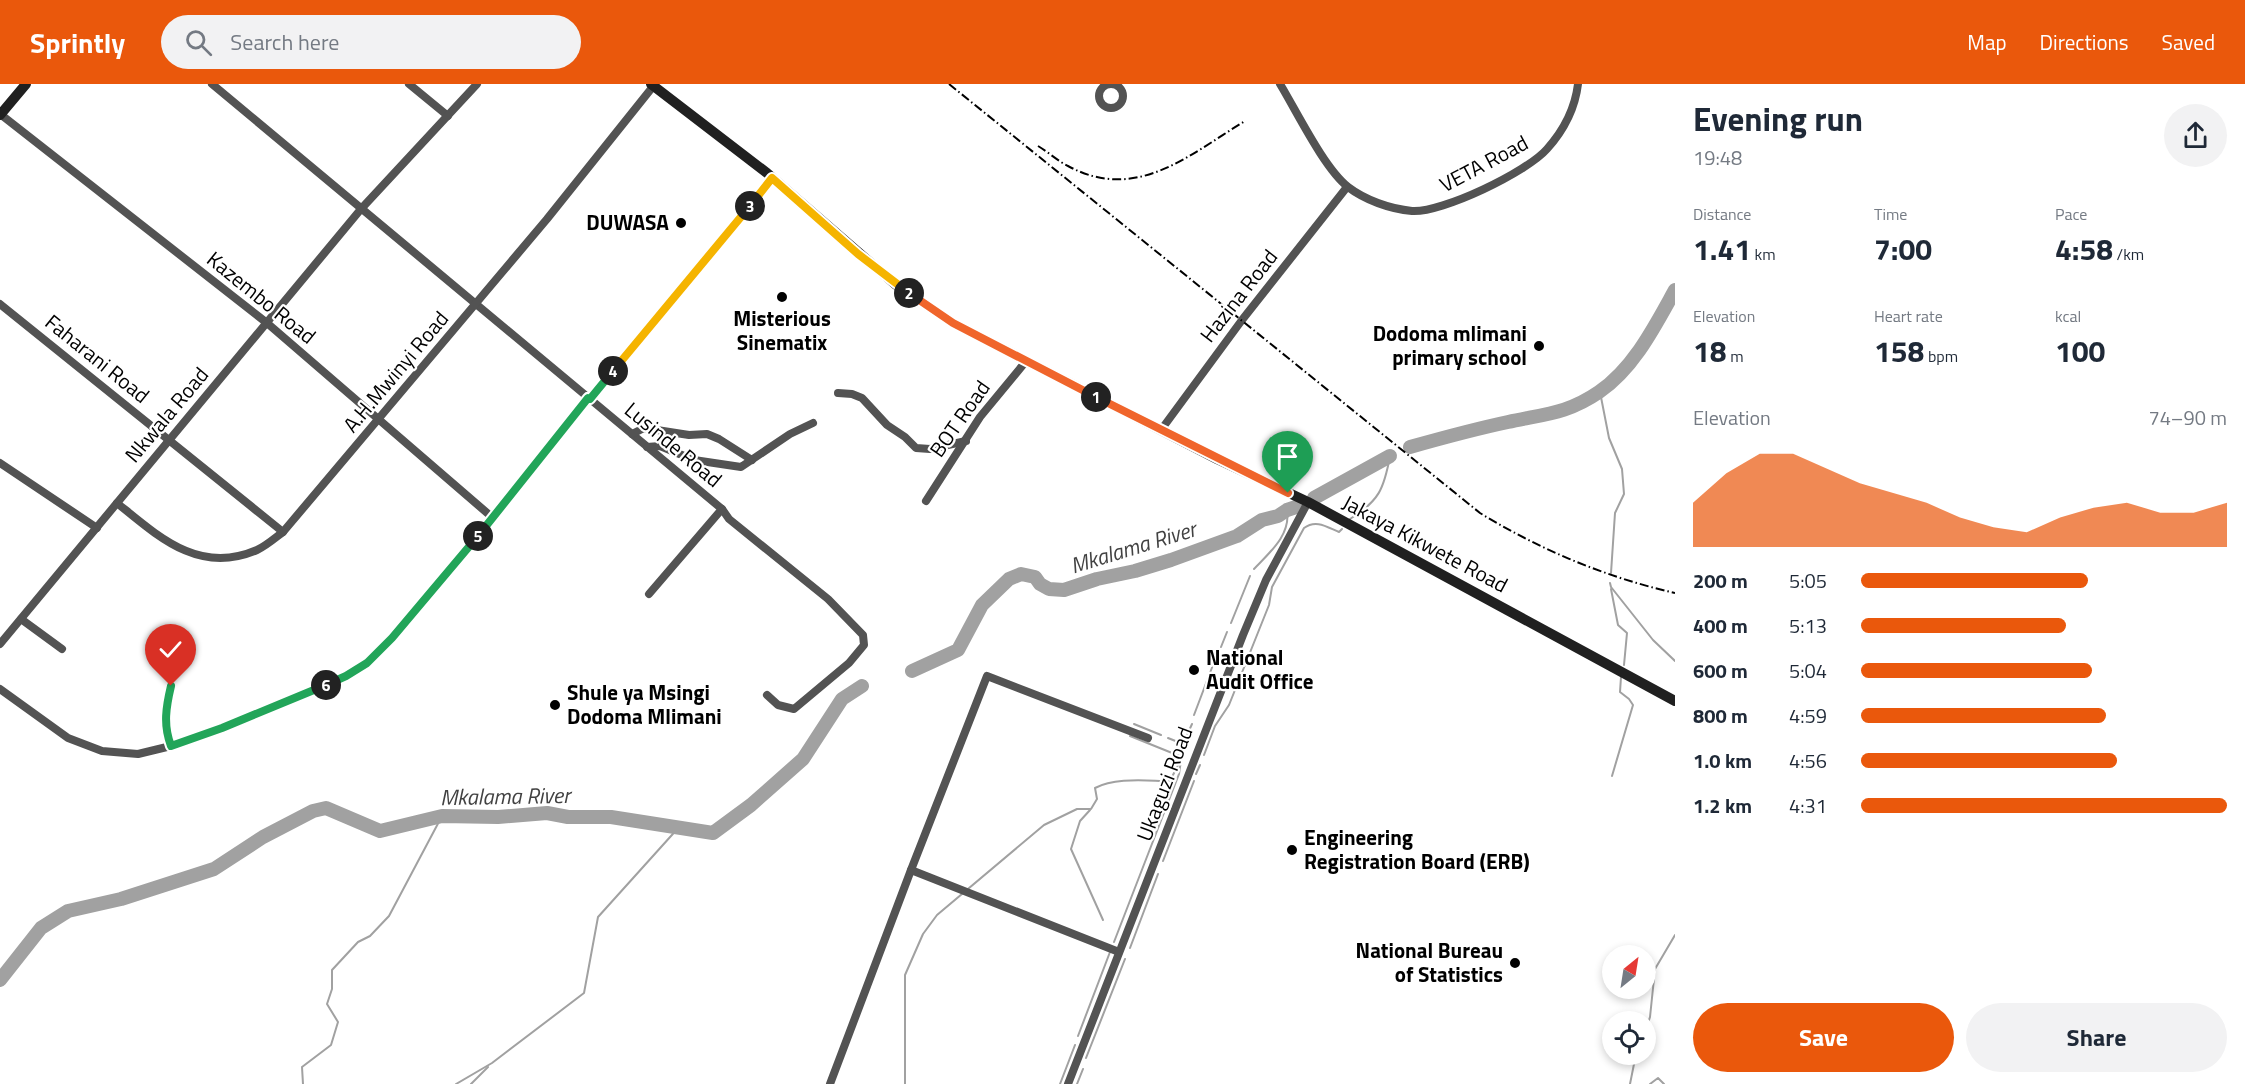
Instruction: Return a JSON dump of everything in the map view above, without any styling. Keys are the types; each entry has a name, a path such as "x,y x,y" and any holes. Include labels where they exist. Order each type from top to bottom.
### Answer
{"main road":[{"path":"0,114 26,84"},
{"name":"Jakaya Kikwete Road","path":"653,85 772,178 895,284 953,323 1161,430 1308,502 1675,701"}],"street":[{"name":"Lusinde Road","path":"212,84 722,509 729,519 828,598 863,635 864,645 849,663 794,709 778,705 767,695"},
{"path":"409,84 447,116"},
{"name":"Nkwala Road","path":"0,644 362,209 477,84"},
{"name":"VETA Road","path":"1280,84 1328,165 1347,186 1367,198 1388,206 1413,211 1442,207 1528,165 1546,151 1572,113 1578,84"},
{"name":"A.H.Mwinyi Road","path":"117,503 176,547 195,556 210,559 240,556 259,550 283,532 476,304 653,85"},
{"name":"Kazembo Road","path":"0,114 267,323 493,518"},
{"path":"0,689 68,738 102,751 138,754 171,746 222,728 346,676 367,663 392,638 493,518 772,178"},
{"name":"Hazina Road","path":"1161,430 1242,320 1347,186"},
{"name":"Faharani Road","path":"0,304 283,532"},
{"name":"BOT Road","path":"926,501 980,417 1027,360"},
{"path":"838,393 852,394 862,398 886,425 905,437 916,448 930,449 966,441"},
{"path":"647,447 660,446 694,460 741,467 790,434 813,423"},
{"path":"632,434 644,428 689,435 706,434 719,439 752,460"},
{"path":"0,463 97,528"},
{"name":"Ukaguzi Road","path":"1068,1084 1243,635 1266,580 1308,502"},
{"path":"650,594 722,509"},
{"path":"21,619 62,649"},
{"path":"830,1084 987,676 1149,738"},
{"path":"171,686 165,721 171,746"},
{"path":"911,870 1119,952"}],"waterway":[{"name":"Mkalama River","path":"1410,447 1566,409 1599,392 1633,359 1675,290"},
{"path":"1600,392 1609,438 1622,469 1624,494 1615,513 1611,573"},
{"path":"1350,519 1368,506 1379,493 1390,456"},
{"name":"Mkalama River","path":"1314,498 1390,456"},
{"name":"Mkalama River","path":"912,671 958,650 982,605 1009,579 1021,574 1035,577 1040,584 1049,589 1064,590 1171,560 1237,536 1262,520 1278,516 1296,507"},
{"path":"1254,569 1283,535 1287,510"},
{"path":"1204,755 1215,726 1229,705 1269,605 1272,587 1304,528 1317,524 1339,532 1342,529"},
{"path":"1231,623 1250,576"},
{"path":"1610,583 1653,640 1675,661"},
{"path":"1611,589 1618,625 1627,633 1624,665"},
{"path":"1221,647 1227,632"},
{"path":"1194,715 1216,657"},
{"path":"1612,776 1633,705 1620,692 1621,677"},
{"name":"Mkalama River","path":"0,980 41,928 68,911 121,899 214,869 263,837 313,811 326,808 380,831 442,816 498,817 547,813 568,817 611,817 713,833 751,805 803,759 842,699 862,686"},
{"path":"1134,724 1161,735"},
{"path":"1168,738 1183,744 1192,724"},
{"path":"1130,736 1182,757"},
{"path":"905,1084 905,975 923,934 937,915 1044,825 1077,809 1091,809 1097,799 1095,788 1122,781 1170,781 1182,757"},
{"path":"1114,942 1179,774 1181,760"},
{"path":"1196,774 1200,765"},
{"path":"1163,861 1194,781"},
{"path":"1090,810 1080,821 1071,849 1103,920"},
{"path":"303,1084 302,1067 331,1045 338,1022 327,1004 332,989 332,970 358,942 370,936 389,916 442,816"},
{"path":"456,1084 492,1063 584,993 598,917 680,826"},
{"path":"1130,948 1158,874"},
{"path":"1651,1011 1655,969 1675,935"},
{"path":"1078,1036 1110,952"},
{"path":"1086,1058 1125,959"},
{"path":"1060,1084 1075,1045"},
{"path":"1630,1084 1634,1065"},
{"path":"471,1084 488,1067"},
{"path":"1077,1084 1083,1069"},
{"path":"1650,1084 1658,1078 1664,1084"}],"railway":[{"path":"949,84 1480,513 1526,539 1574,561 1624,579 1675,593"},
{"path":"1038,146 1064,164 1093,176 1116,179 1139,177 1182,160 1245,121"}],"place":[{"name":"DUWASA","path":"681,223"},
{"name":"Misterious Sinematix","path":"782,297"},
{"name":"Dodoma mlimani primary school","path":"1539,346"},
{"name":"National Audit Office","path":"1194,670"},
{"name":"Shule ya Msingi Dodoma Mlimani","path":"555,705"},
{"name":"Engineering Registration Board (ERB)","path":"1292,850"},
{"name":"National Bureau of Statistics","path":"1515,963"}],"route":[{"path":"171,686 165,721 171,746 222,728 316,689 346,676 367,663 392,638 493,518 588,398 590,399 772,178 895,284 953,323 1217,459 1288,493"}]}
